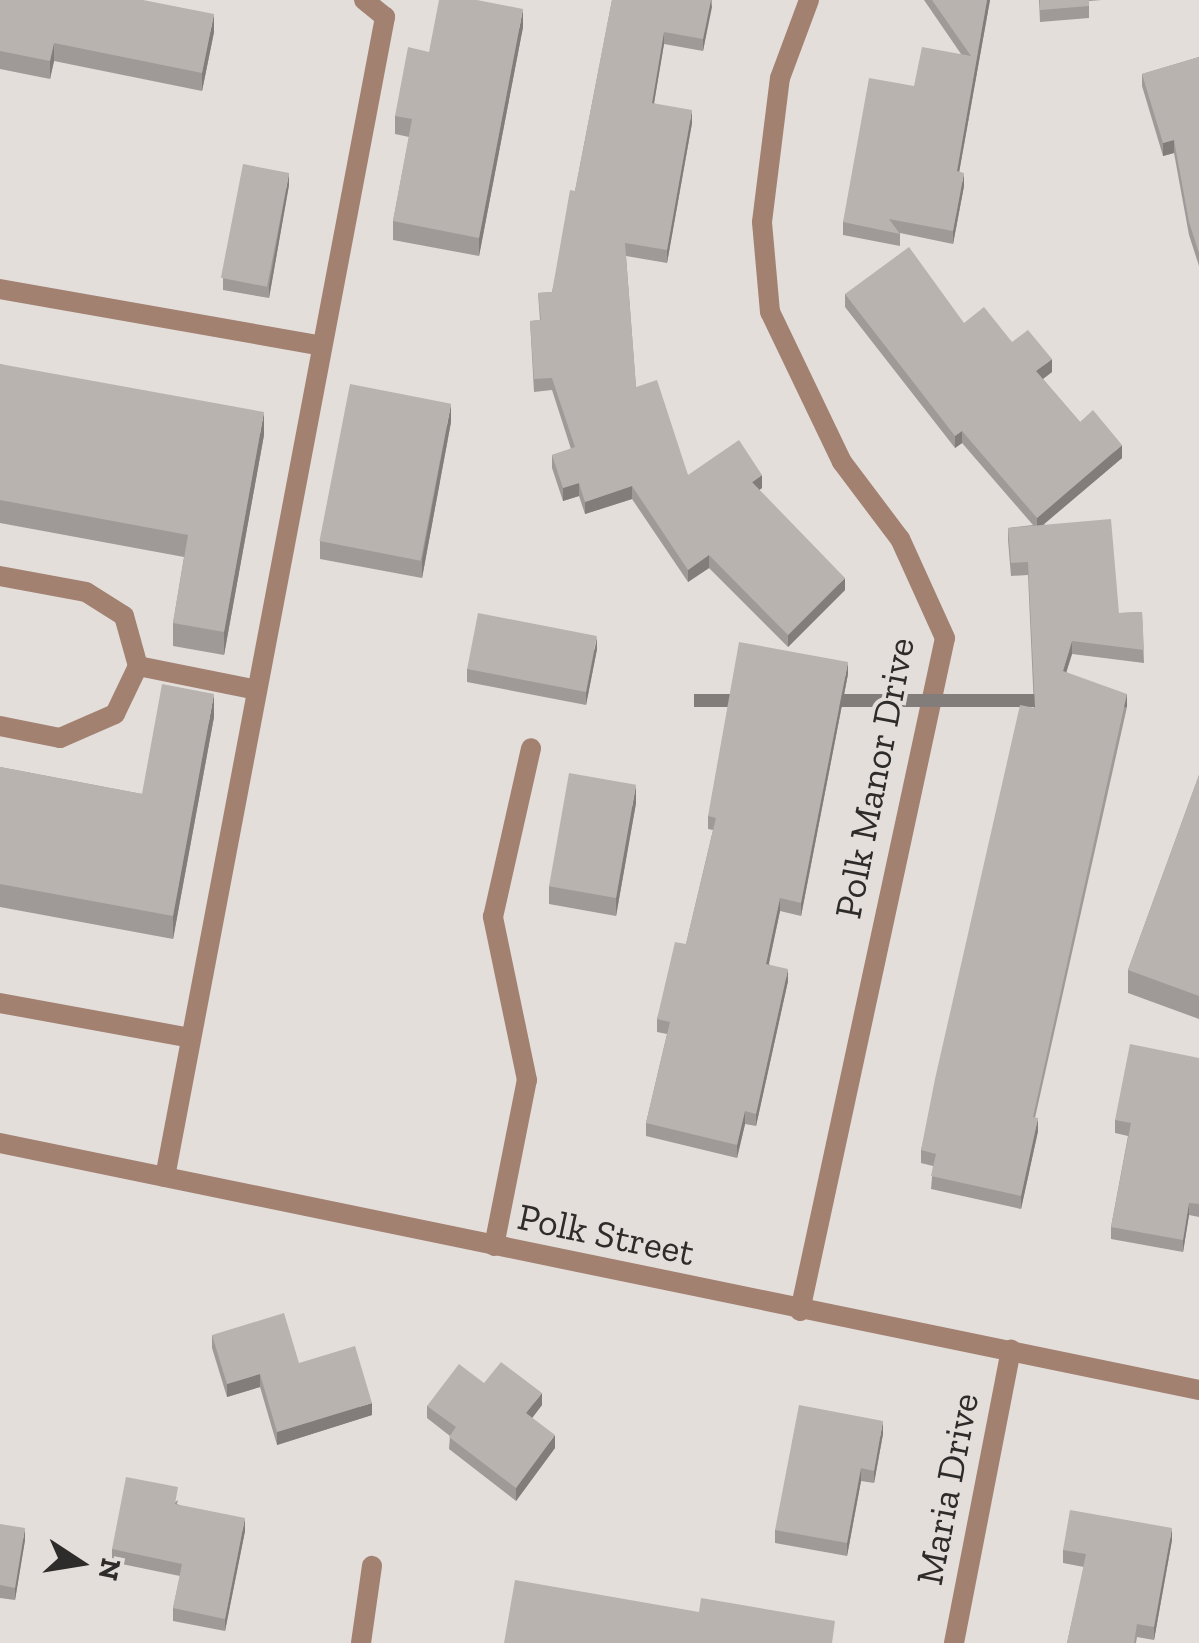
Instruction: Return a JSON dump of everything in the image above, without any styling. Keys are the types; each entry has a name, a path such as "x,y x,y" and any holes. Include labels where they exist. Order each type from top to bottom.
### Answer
{"street":[{"path":"165,1177 385,17 364,0"},
{"name":"Polk Manor Drive","path":"800,1312 944,638 900,539 842,462 770,312 762,222 780,78 810,0"},
{"path":"0,288 322,346"},
{"path":"0,576 86,592 124,616 138,666 114,714 60,738 0,726"},
{"path":"138,666 257,690"},
{"path":"494,1246 528,1080 494,917 531,748"},
{"path":"0,1003 191,1038"},
{"name":"Polk Street","path":"0,1142 800,1312 1011,1349 1199,1390"},
{"name":"Maria Drive","path":"954,1643 1011,1349"},
{"path":"361,1643 372,1566"}],"building":[{"path":"0,0 143,0 214,14 202,73 54,43 50,61 0,51"},
{"path":"439,0 477,0 523,9 479,238 393,221 412,119 395,116 408,47 429,52"},
{"path":"612,0 711,0 703,39 664,32 652,103 692,110 667,250 625,243 636,387 657,380 688,475 739,440 762,475 752,482 845,578 788,635 709,555 688,570 632,486 585,502 579,483 563,488 552,455 575,447 552,378 534,379 530,321 541,320 538,293 552,292"},
{"path":"932,0 987,0 957,171 964,173 953,231 889,219 900,234 843,222 869,78 914,86 922,47 971,56"},
{"path":"1040,0 1089,0 1089,6 1040,10"},
{"path":"1199,57 1199,253 1189,222 1174,140 1163,143 1142,74"},
{"path":"243,164 289,173 267,287 221,278"},
{"path":"909,247 964,323 984,307 1012,342 1028,330 1052,359 1036,371 1080,422 1093,410 1122,445 1037,518 962,431 955,436 845,294"},
{"path":"0,364 264,412 224,632 173,623 188,535 0,500"},
{"path":"350,384 451,404 421,561 319,541"},
{"path":"1111,519 1119,613 1142,612 1144,650 1072,641 1063,671 1127,694 1033,1117 1038,1118 1021,1196 931,1176 936,1154 921,1150 1020,705 1035,708 1028,562 1011,563 1008,528"},
{"path":"478,613 597,636 586,692 467,669"},
{"path":"739,642 848,662 801,903 780,898 766,964 788,969 756,1114 745,1111 737,1145 646,1123 670,1022 657,1019 675,942 686,944 716,818 708,816"},
{"path":"162,684 214,694 173,916 0,884 0,767 142,794"},
{"path":"569,773 636,785 616,898 549,886"},
{"path":"1199,775 1199,996 1128,970"},
{"path":"1130,1044 1199,1058 1199,1204 1189,1203 1183,1240 1111,1227 1131,1123 1115,1120"},
{"path":"284,1313 299,1363 355,1346 372,1403 277,1432 260,1374 227,1384 212,1335"},
{"path":"501,1362 542,1393 526,1413 555,1435 516,1488 449,1437 456,1427 427,1406 459,1364 484,1383"},
{"path":"799,1405 883,1421 874,1471 861,1468 847,1543 775,1530"},
{"path":"126,1477 178,1487 175,1504 245,1518 225,1619 173,1608 182,1564 112,1549"},
{"path":"1070,1510 1172,1528 1154,1627 1137,1624 1134,1643 1067,1643 1086,1554 1063,1550"},
{"path":"0,1524 25,1528 15,1588 0,1585"},
{"path":"515,1580 699,1612 701,1598 835,1621 832,1643 504,1643"}]}
